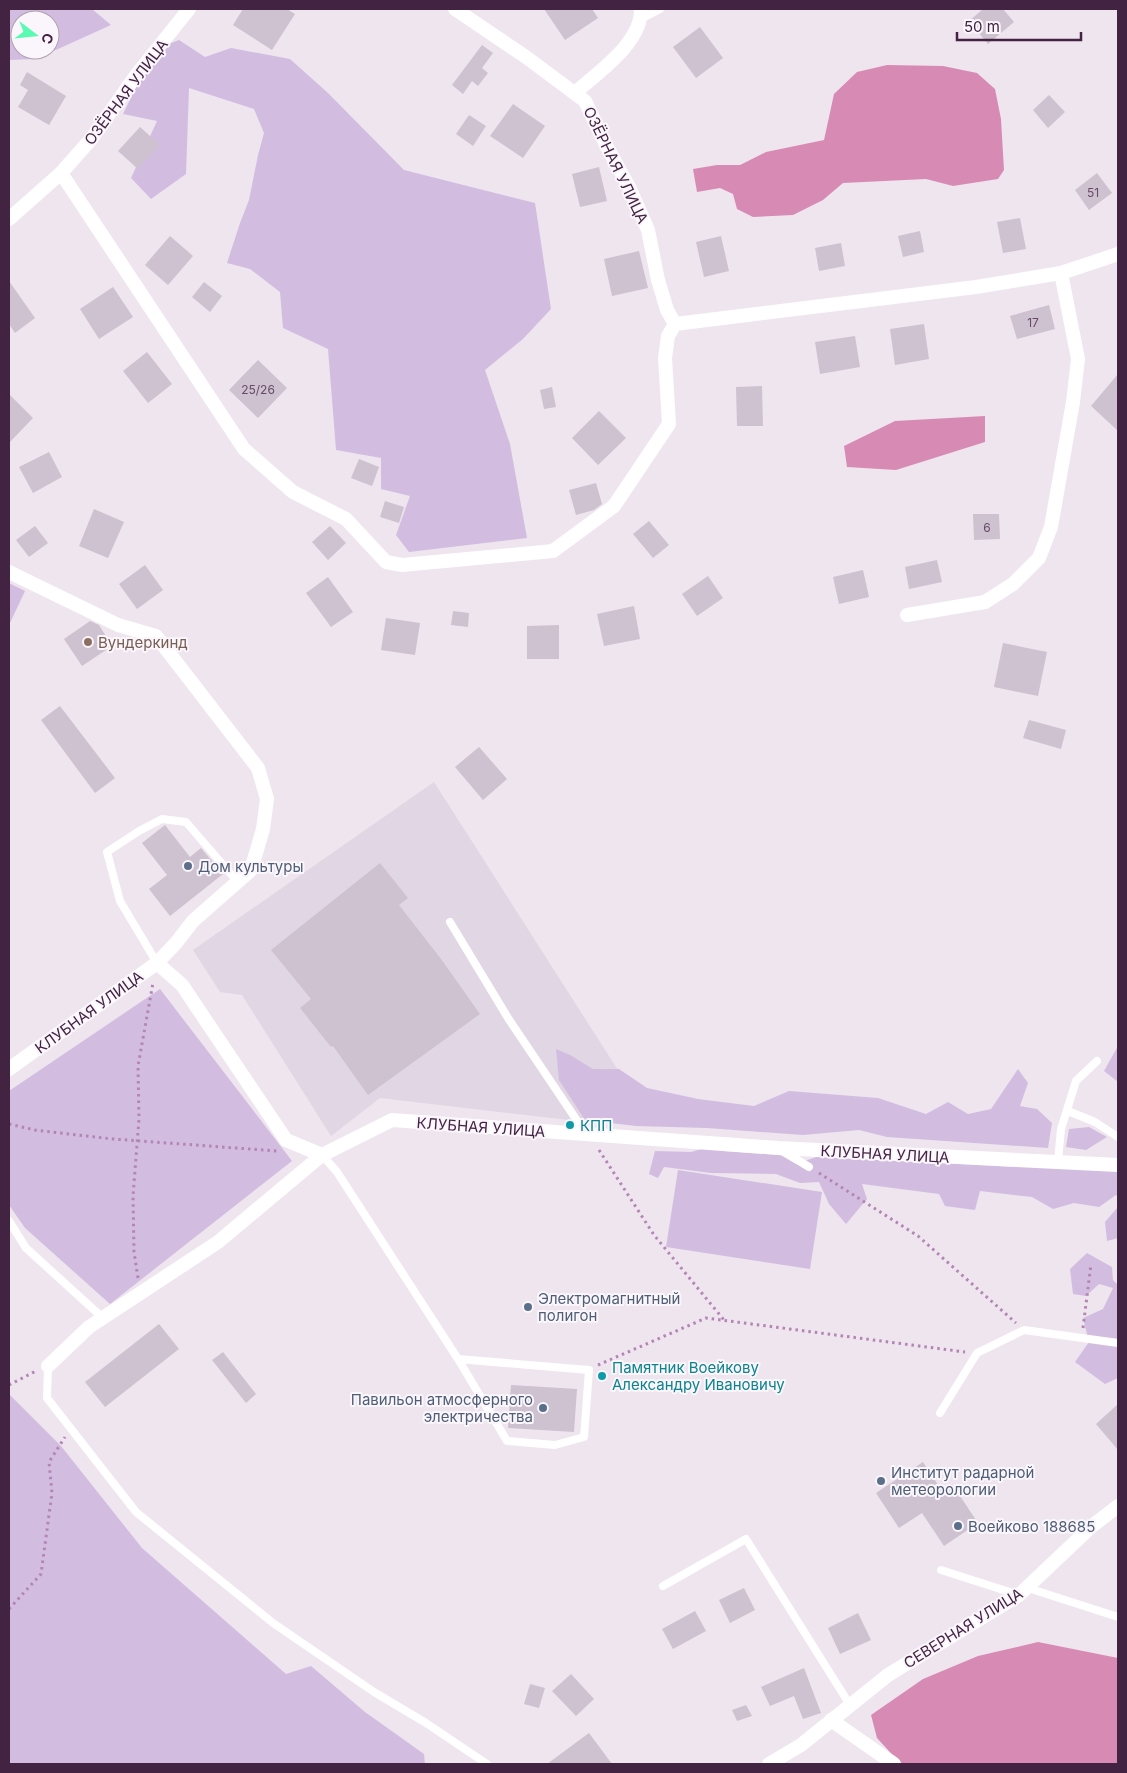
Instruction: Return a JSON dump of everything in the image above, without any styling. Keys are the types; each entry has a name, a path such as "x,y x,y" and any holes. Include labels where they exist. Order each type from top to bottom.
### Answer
{"street":[{"name":"ОЗЁРНАЯ УЛИЦА","path":"9,220 61,173 92,138 137,74 190,9"},
{"name":"ОЗЁРНАЯ УЛИЦА","path":"455,9 575,92 585,101 606,148 629,187 648,230 658,280 667,310 675,324"},
{"path":"575,92 612,60 629,42 641,14"},
{"path":"61,173 244,449 293,492 346,519 386,562 402,565 553,551 614,506 669,424 665,358 668,336 675,324 976,288 1061,273 1118,254"},
{"path":"907,615 985,602 1013,584 1038,558 1051,527 1073,402 1078,359 1061,273"},
{"path":"9,572 118,625 156,636 258,768 267,799 263,829 251,870 193,921 157,963"},
{"name":"КЛУБНАЯ УЛИЦА","path":"9,1069 157,963 182,986 286,1140 322,1155 392,1120 778,1148 1118,1165"},
{"path":"48,1366 89,1328 218,1242 322,1155"},
{"name":"СЕВЕРНАЯ УЛИЦА","path":"769,1764 802,1745 888,1675 1024,1591 1092,1526 1118,1506"},
{"path":"831,1720 894,1764"}],"lane":[{"path":"641,14 660,9"},
{"path":"157,963 120,901 107,852 139,831 162,819 186,822 236,882"},
{"path":"450,922 508,1018 586,1134"},
{"path":"1058,1162 1061,1129 1076,1081 1097,1061"},
{"path":"1068,1111 1095,1122 1118,1137"},
{"path":"778,1148 809,1167"},
{"path":"322,1155 336,1172 458,1359 507,1441 555,1446 584,1437 589,1370 458,1359"},
{"path":"9,1221 26,1248 103,1318"},
{"path":"940,1413 977,1353 1024,1330 1082,1337 1118,1344"},
{"path":"48,1366 47,1398 136,1512 273,1623 374,1692 426,1723 487,1764"},
{"path":"663,1586 746,1539 850,1705"},
{"path":"941,1570 1118,1617"}],"path":[{"path":"140,1293 134,1252 134,1196 139,1119 138,1066 157,963"},
{"path":"9,1124 35,1130 278,1151"},
{"path":"586,1134 605,1157 654,1236 724,1321"},
{"path":"809,1167 918,1236 1024,1330"},
{"path":"1082,1337 1091,1264"},
{"path":"589,1370 706,1318 977,1353"},
{"path":"9,1385 48,1366"},
{"path":"9,1609 41,1574 52,1492 49,1462 70,1428"}],"shaded area":[{"path":"9,9 92,9 111,25 60,48 60,10 10,10 10,60"},
{"path":"179,40 205,57 231,48 290,59 328,93 404,170 535,203 551,309 523,339 485,370 510,444 527,538 409,552 396,535 410,496 381,489 381,458 336,450 328,349 283,328 280,292 250,269 227,263 249,200 264,133 254,109 189,88 186,174 151,199 131,178 157,121 123,114 139,81 163,46"},
{"path":"887,65 943,66 977,73 995,89 1001,119 1004,170 998,179 953,186 926,179 843,183 823,200 793,215 753,217 737,209 733,194 720,188 697,192 693,169 717,165 740,165 766,152 824,140 834,94 857,72"},
{"path":"985,416 985,442 896,470 847,467 844,446 895,421"},
{"path":"9,583 25,591 9,625"},
{"path":"434,782 646,1114 577,1121 380,1098 331,1136 242,995 220,992 193,950"},
{"path":"160,989 292,1161 110,1304 25,1228 9,1205 9,1091"},
{"path":"1118,1046 1118,1082 1104,1071"},
{"path":"556,1049 593,1069 619,1069 647,1088 698,1099 754,1106 789,1091 878,1098 926,1114 948,1102 968,1114 991,1109 1018,1069 1028,1083 1020,1106 1037,1109 1052,1123 1048,1148 887,1137 859,1130 803,1135 707,1128 636,1126 585,1120 559,1080"},
{"path":"1089,1127 1107,1137 1086,1150 1066,1147 1069,1129"},
{"path":"709,1147 723,1151 780,1155 796,1164 819,1156 1013,1167 1032,1164 1118,1168 1118,1197 1116,1195 1099,1207 1074,1203 1053,1209 1032,1197 980,1191 975,1210 945,1206 939,1194 862,1184 867,1199 846,1224 829,1204 819,1182 800,1183 776,1174 711,1173 664,1167 658,1178 649,1174 655,1151 691,1152"},
{"path":"678,1170 822,1192 810,1269 666,1247"},
{"path":"1118,1207 1118,1238 1107,1241 1105,1222"},
{"path":"1087,1253 1112,1267 1113,1280 1118,1285 1118,1378 1105,1384 1075,1362 1089,1342 1083,1318 1103,1309 1113,1288 1099,1284 1086,1296 1073,1294 1070,1269"},
{"path":"9,1394 61,1446 142,1548 286,1674 311,1666 365,1712 424,1754 425,1764 9,1764"},
{"path":"1038,1642 1118,1658 1118,1764 905,1764 899,1762 877,1738 871,1715 923,1679 978,1656"}],"building":[{"path":"243,9 287,9 295,14 272,50 233,25"},
{"path":"544,9 592,9 598,18 565,40"},
{"path":"983,9 1003,9 1014,22 988,44 969,21"},
{"path":"700,27 723,58 696,78 673,47"},
{"path":"482,45 493,53 482,68 488,73 478,86 472,81 463,94 452,85"},
{"path":"27,72 66,96 49,125 18,107 28,90 20,85"},
{"path":"1049,95 1065,112 1048,128 1033,110"},
{"path":"513,104 545,126 523,158 490,136"},
{"path":"469,115 486,126 473,146 456,134"},
{"path":"140,127 160,145 138,169 118,151"},
{"path":"599,167 607,201 580,207 572,174"},
{"path":"1097,173 1112,193 1089,210 1075,190"},
{"path":"1020,218 1026,249 1003,253 997,222"},
{"path":"920,231 924,252 903,257 898,236"},
{"path":"170,236 193,256 168,285 145,265"},
{"path":"721,236 729,271 704,277 696,242"},
{"path":"841,243 845,266 819,271 815,248"},
{"path":"639,251 648,288 612,296 604,259"},
{"path":"9,281 35,318 15,333 9,324"},
{"path":"204,282 222,296 210,312 192,297"},
{"path":"113,287 133,317 99,339 80,309"},
{"path":"1049,305 1055,329 1017,339 1010,316"},
{"path":"924,324 929,359 895,365 890,329"},
{"path":"855,336 860,367 820,374 815,342"},
{"path":"147,352 172,384 148,403 123,371"},
{"path":"258,360 287,388 258,418 229,390"},
{"path":"1118,374 1118,431 1091,406"},
{"path":"762,386 763,426 737,426 736,387"},
{"path":"552,387 556,407 544,409 540,390"},
{"path":"9,394 33,418 9,443"},
{"path":"599,411 626,438 598,465 572,438"},
{"path":"49,452 62,477 33,493 19,467"},
{"path":"359,459 379,467 372,486 351,478"},
{"path":"596,483 602,504 594,510 576,515 569,490"},
{"path":"385,501 404,507 399,523 380,517"},
{"path":"94,509 124,522 108,558 79,546"},
{"path":"973,514 999,514 1000,539 974,540"},
{"path":"649,521 669,545 653,558 633,534"},
{"path":"35,526 48,543 29,557 16,540"},
{"path":"330,526 346,543 328,560 312,542"},
{"path":"937,560 942,582 909,589 905,567"},
{"path":"145,565 163,590 137,609 119,584"},
{"path":"863,570 869,597 839,604 833,577"},
{"path":"708,576 723,598 697,616 682,594"},
{"path":"328,577 353,612 331,627 306,593"},
{"path":"634,606 640,639 604,646 597,614"},
{"path":"453,611 469,613 468,627 451,625"},
{"path":"386,618 420,623 415,655 381,650"},
{"name":"Вундеркинд","path":"90,621 99,625 112,646 82,666 64,639"},
{"path":"559,625 559,659 527,659 527,626"},
{"path":"1003,643 1047,652 1038,696 994,687"},
{"path":"60,706 115,778 95,793 41,720"},
{"path":"1029,720 1066,730 1061,749 1023,738"},
{"path":"479,747 507,779 483,800 455,767"},
{"name":"Дом культуры","path":"165,825 190,857 201,848 223,874 170,916 149,889 167,875 142,843"},
{"path":"380,863 408,898 399,905 441,959 480,1014 368,1095 333,1046 331,1047 300,1008 311,999 271,950"},
{"path":"159,1324 179,1349 105,1407 85,1382"},
{"path":"223,1352 256,1394 246,1403 212,1360"},
{"name":"Павильон атмосферного электричества","path":"511,1385 577,1389 574,1432 508,1428"},
{"path":"1118,1404 1118,1450 1096,1424"},
{"path":"923,1462 942,1491 952,1484 978,1523 944,1546 922,1513 899,1528 876,1493"},
{"path":"744,1588 755,1610 730,1623 719,1600"},
{"path":"695,1611 706,1631 673,1649 662,1629"},
{"path":"858,1613 871,1640 840,1654 828,1628"},
{"path":"804,1668 821,1713 803,1719 794,1696 770,1706 761,1687"},
{"path":"571,1674 594,1699 576,1716 552,1691"},
{"path":"530,1684 545,1688 539,1708 524,1704"},
{"path":"746,1705 752,1716 737,1721 732,1710"},
{"path":"589,1733 612,1764 547,1764"}],"place":[{"name":"Вундеркинд","path":"88,642"},
{"name":"Дом культуры","path":"188,866"},
{"name":"КПП","path":"570,1125"},
{"name":"Электромагнитный полигон","path":"528,1307"},
{"name":"Памятник Воейкову Александру Ивановичу","path":"602,1376"},
{"name":"Павильон атмосферного электричества","path":"543,1408"},
{"name":"Институт радарной метеорологии","path":"881,1481"},
{"name":"Воейково 188685","path":"958,1526"}]}
